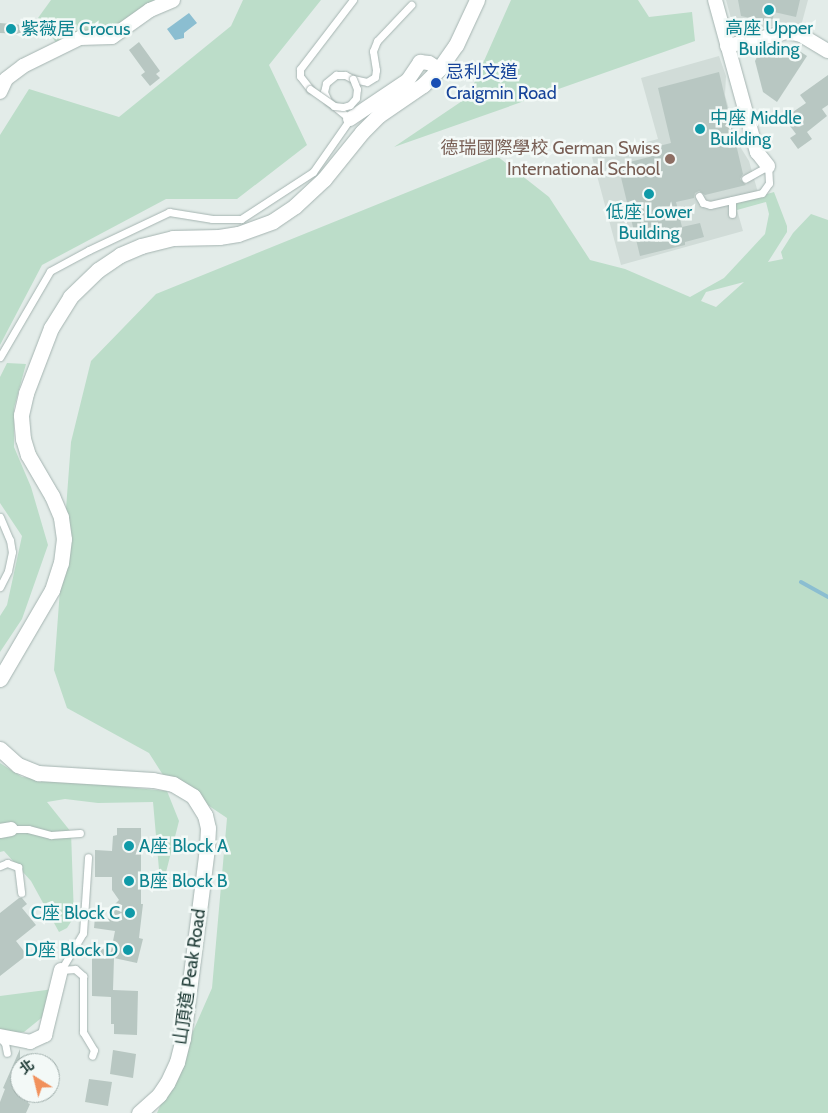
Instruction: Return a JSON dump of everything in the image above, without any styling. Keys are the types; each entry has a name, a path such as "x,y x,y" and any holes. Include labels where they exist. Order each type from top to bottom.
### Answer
{"main road":[{"path":"0,679 52,590 61,563 64,539 61,517 52,496 28,455 23,439 21,415 26,393 51,328 70,297 91,276 110,262 148,243 173,238 228,236 249,231 272,221 295,206 316,188 356,136 379,115 422,85 440,69 456,45 478,0"},
{"name":"山頂道 Peak Road","path":"0,749 18,765 38,773 152,780 173,784 193,796 205,815 208,828 207,848 182,1044 167,1083 159,1095 139,1113"}],"street":[{"path":"0,92 9,76 23,66 80,38 112,37 150,10 173,0"},
{"path":"715,0 757,152 768,166"},
{"path":"727,46 787,32 795,32 828,51"},
{"path":"350,119 408,80 420,62 429,63 440,69"},
{"path":"0,1037 30,1042 45,1035 61,970"}],"lane":[{"path":"353,0 300,69 300,76 310,90 334,106 343,107 350,104 356,98 357,89 353,79"},
{"path":"0,357 50,272 89,250 169,212 212,219 241,219 313,172 350,119 328,101 324,92 328,80 336,75 345,75 367,82 375,77 376,70 373,51 377,41 411,5"},
{"path":"699,196 703,203 710,205 762,193 769,183 768,166 745,179"},
{"path":"732,200 732,214"},
{"path":"0,517 10,540 12,552 8,571 0,587"},
{"path":"4,829 28,829 51,835 80,833"},
{"path":"61,970 83,933 88,857"},
{"path":"0,866 7,863 18,867 20,893"},
{"path":"61,970 75,969 83,976 82,1032 94,1050 92,1056"},
{"path":"0,1037 5,1043 7,1053"}],"shaded area":[{"path":"726,0 808,0 801,26 785,23 748,32 737,29 732,22"},
{"name":"德瑞國際學校 German Swiss International School","path":"719,56 726,76 725,95 739,145 749,161 759,196 735,203 743,231 621,265 592,157 658,139 641,78"}],"green space":[{"path":"51,0 160,0 113,32 57,44 38,18"},
{"path":"243,0 321,0 269,65 307,145 237,199 166,199 42,265 0,345 0,135 29,89 119,117 231,26"},
{"path":"511,0 638,0 649,17 692,12 695,41 394,147 468,97"},
{"path":"497,156 549,197 590,260 625,269 690,297 724,278 765,234 769,214 766,202 737,210 735,203 774,192 787,226 787,232 768,262 783,259 781,252 793,233 811,214 828,220 828,1113 157,1113 212,988 227,818 163,775 149,753 67,708 54,670 71,442 91,361 156,294","holes":["744,282 716,307 701,301 706,292"]},
{"path":"7,363 26,364 14,408 14,447 31,487 48,545 22,619 0,652 0,616 7,605 22,536 0,503 0,377"},
{"path":"0,763 22,777 167,791 179,821 161,892 153,802 98,803 65,799 47,802 71,832 74,917 67,928 59,932 31,881 4,851 0,852"},
{"path":"54,989 45,1015 24,1032 0,1033 0,996"}],"water":[{"path":"189,13 197,23 184,33 184,38 175,40 167,29"}],"building":[{"name":"高座 Upper Building","path":"738,0 800,0 796,17 774,12 773,19 765,18 764,21 741,16"},
{"name":"紫薇居 Crocus","path":"0,23 23,25 22,34 0,33"},
{"path":"139,42 160,71 156,74 160,78 150,86 141,75 145,72 129,50"},
{"path":"792,46 807,56 777,102 763,92 755,61 759,53 766,48"},
{"path":"719,72 743,174 740,179 746,185 705,195 699,191 695,193 694,198 676,202 682,227 700,223 704,237 685,242 685,245 640,256 618,165 661,154 659,146 671,143 658,88"},
{"path":"828,75 828,105 822,109 827,116 807,132 812,139 798,149 790,138 796,134 784,118 806,103 800,95"},
{"path":"117,828 141,828 141,904 143,904 139,938 143,939 137,963 114,958 113,990 138,991 137,1035 114,1034 114,1024 111,1024 111,997 92,996 92,959 94,947 111,951 115,931 94,928 95,917 112,919 114,905 119,900 112,890 112,877 95,877 95,850 112,851 113,836 117,835"},
{"path":"19,898 22,898 27,904 22,908 36,925 16,941 27,955 0,976 0,913"},
{"path":"113,1050 136,1054 133,1078 110,1074"},
{"path":"10,1072 10,1103 30,1104 26,1113 0,1113 0,1102 5,1089 3,1088"},
{"path":"89,1079 112,1082 108,1106 85,1102"}],"waterway":[{"path":"801,582 828,597"}],"place":[{"name":"高座 Upper Building","path":"769,10"},
{"name":"紫薇居 Crocus","path":"11,29"},
{"name":"忌利文道 Craigmin Road","path":"436,83"},
{"name":"中座 Middle Building","path":"700,129"},
{"name":"德瑞國際學校 German Swiss International School","path":"670,159"},
{"name":"低座 Lower Building","path":"649,194"},
{"name":"A座 Block A","path":"129,846"},
{"name":"B座 Block B","path":"129,881"},
{"name":"C座 Block C","path":"130,913"},
{"name":"D座 Block D","path":"128,950"}]}
